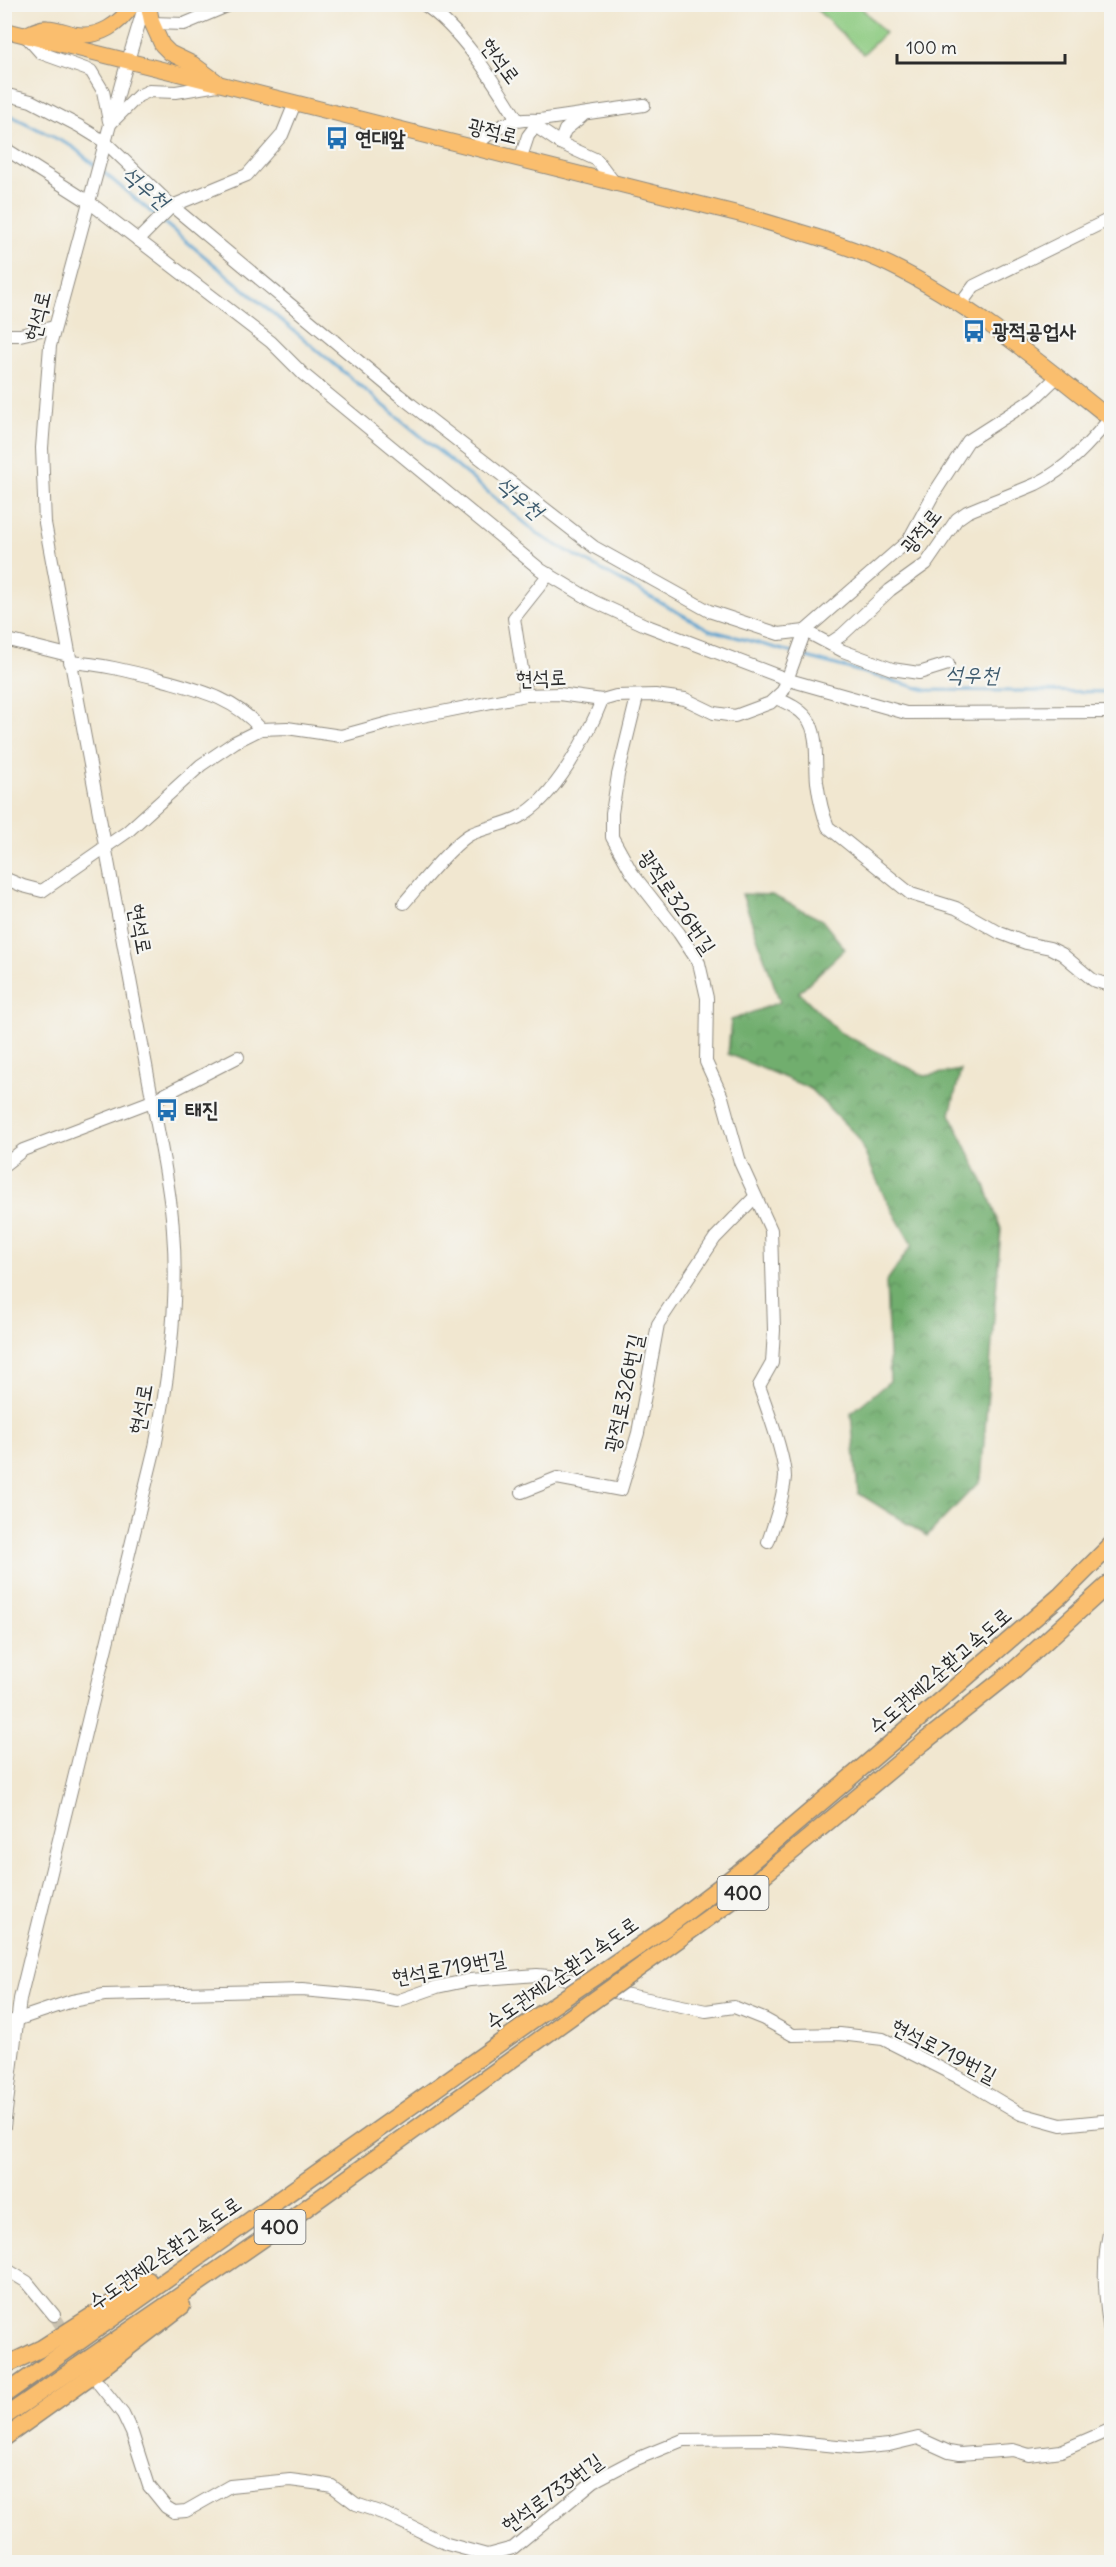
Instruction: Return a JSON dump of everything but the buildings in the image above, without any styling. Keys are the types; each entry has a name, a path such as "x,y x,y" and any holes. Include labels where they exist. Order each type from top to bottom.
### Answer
{"highway":[{"name":"수도권제2순환고속도로","path":"4,2395 667,1927 738,1873 1061,1595 1112,1544"},
{"name":"수도권제2순환고속도로","path":"4,2417 280,2227 740,1895 1013,1671 1112,1581"},
{"path":"4,2366 42,2348 92,2317 382,2126"},
{"path":"5,2437 157,2326 280,2227"}],"main road":[{"path":"26,35 45,27 78,35 98,33 113,27 124,18 133,4"},
{"path":"147,4 152,23 162,45 170,52 193,63 221,84"},
{"name":"광적로","path":"4,30 747,216 863,253 891,265 986,321 1109,417"}],"street":[{"path":"105,142 147,4"},
{"path":"152,23 184,24 232,4"},
{"name":"현석로","path":"423,4 440,15 492,80 517,119"},
{"path":"26,35 41,52 91,71 103,91 110,124"},
{"path":"110,124 138,96 149,91 176,92 221,84"},
{"path":"4,94 31,101 80,126 105,142 172,206 399,395 594,547 709,611 779,634 803,635 830,643 862,659 892,669 919,673 948,664"},
{"path":"138,240 172,206 247,175 282,135 295,104"},
{"path":"474,148 489,133 517,119 538,123 644,105"},
{"path":"560,143 565,130 582,116"},
{"path":"538,123 560,143 597,160 616,185"},
{"path":"520,160 528,136 538,123"},
{"name":"현석로","path":"10,2022 21,2000 155,1446 166,1389 173,1298 173,1231 164,1162 69,659 45,523 42,479 47,369 54,327 105,142"},
{"path":"4,148 90,199 138,240 271,342 303,374 549,574 593,601 645,625 789,680 906,712 1112,712"},
{"path":"960,305 974,286 1112,218"},
{"path":"4,335 20,335 54,327"},
{"path":"404,903 442,861 470,835 518,817 537,806 581,747 602,700 616,696 655,695 686,699 714,713 735,716 770,703 783,691 789,680 803,635 908,541 933,495 968,441 1061,380"},
{"name":"광적로","path":"830,643 842,635 890,590 926,564 957,519 976,508 1038,483 1065,466 1109,417"},
{"path":"526,694 514,618 549,574"},
{"path":"4,639 69,659 115,667 202,690 234,705 261,729 201,765 127,832 42,891 4,878"},
{"name":"현석로","path":"261,729 287,728 341,736 392,722 526,694 560,694 602,700"},
{"name":"광적로326번길","path":"637,697 618,775 612,813 612,837 632,873 679,933 699,963 707,998 706,1062 722,1097 740,1162 771,1230 774,1330 772,1363 759,1386 769,1413 785,1476 779,1510 768,1542"},
{"path":"776,698 798,709 809,719 814,739 822,813 828,827 911,894 956,908 1000,933 1026,944 1050,948 1062,954 1093,980 1112,986"},
{"path":"4,1165 23,1150 152,1101 238,1057"},
{"name":"광적로326번길","path":"522,1492 557,1478 621,1490 638,1433 658,1324 716,1238 755,1197"},
{"name":"현석로719번길","path":"10,2022 72,2001 104,1995 302,1990 370,1996 397,2001 437,1987 470,1980 537,1975 560,1977 609,1991 705,2012 734,2007 764,2019 793,2035 840,2034 883,2039 954,2074 1022,2114 1061,2125 1112,2120"},
{"path":"4,2127 10,2022"},
{"path":"1112,2222 1107,2244 1105,2302 1112,2343"},
{"path":"4,2268 27,2282 54,2315"},
{"name":"현석로733번길","path":"99,2384 123,2414 132,2433 149,2486 166,2507 174,2512 186,2511 208,2496 230,2486 290,2480 321,2484 332,2486 356,2504 385,2514 447,2544 487,2554 513,2548 594,2481 634,2460 683,2440 767,2439 857,2448 918,2439 949,2452 960,2454 1013,2450 1029,2455 1061,2451 1112,2429"}],"green space":[{"path":"818,5 859,5 885,33 863,54 815,8"},
{"path":"742,894 772,895 822,920 845,949 799,992 839,1032 925,1076 961,1070 950,1114 985,1185 1001,1229 981,1480 927,1536 858,1493 851,1413 890,1381 886,1282 912,1245 884,1196 857,1136 809,1088 728,1054 731,1020 780,1002"}],"waterway":[{"name":"석우천","path":"4,112 73,147 94,165"},
{"name":"석우천","path":"102,171 157,217"},
{"name":"석우천","path":"162,221 542,537 710,630 794,653"},
{"name":"석우천","path":"800,655 926,690 1112,692"}],"tunnel":[{"path":"54,2315 87,2367"}],"place":[{"name":"연대앞","path":"337,138"},
{"name":"광적공업사","path":"974,331"},
{"name":"태진","path":"167,1110"}]}
